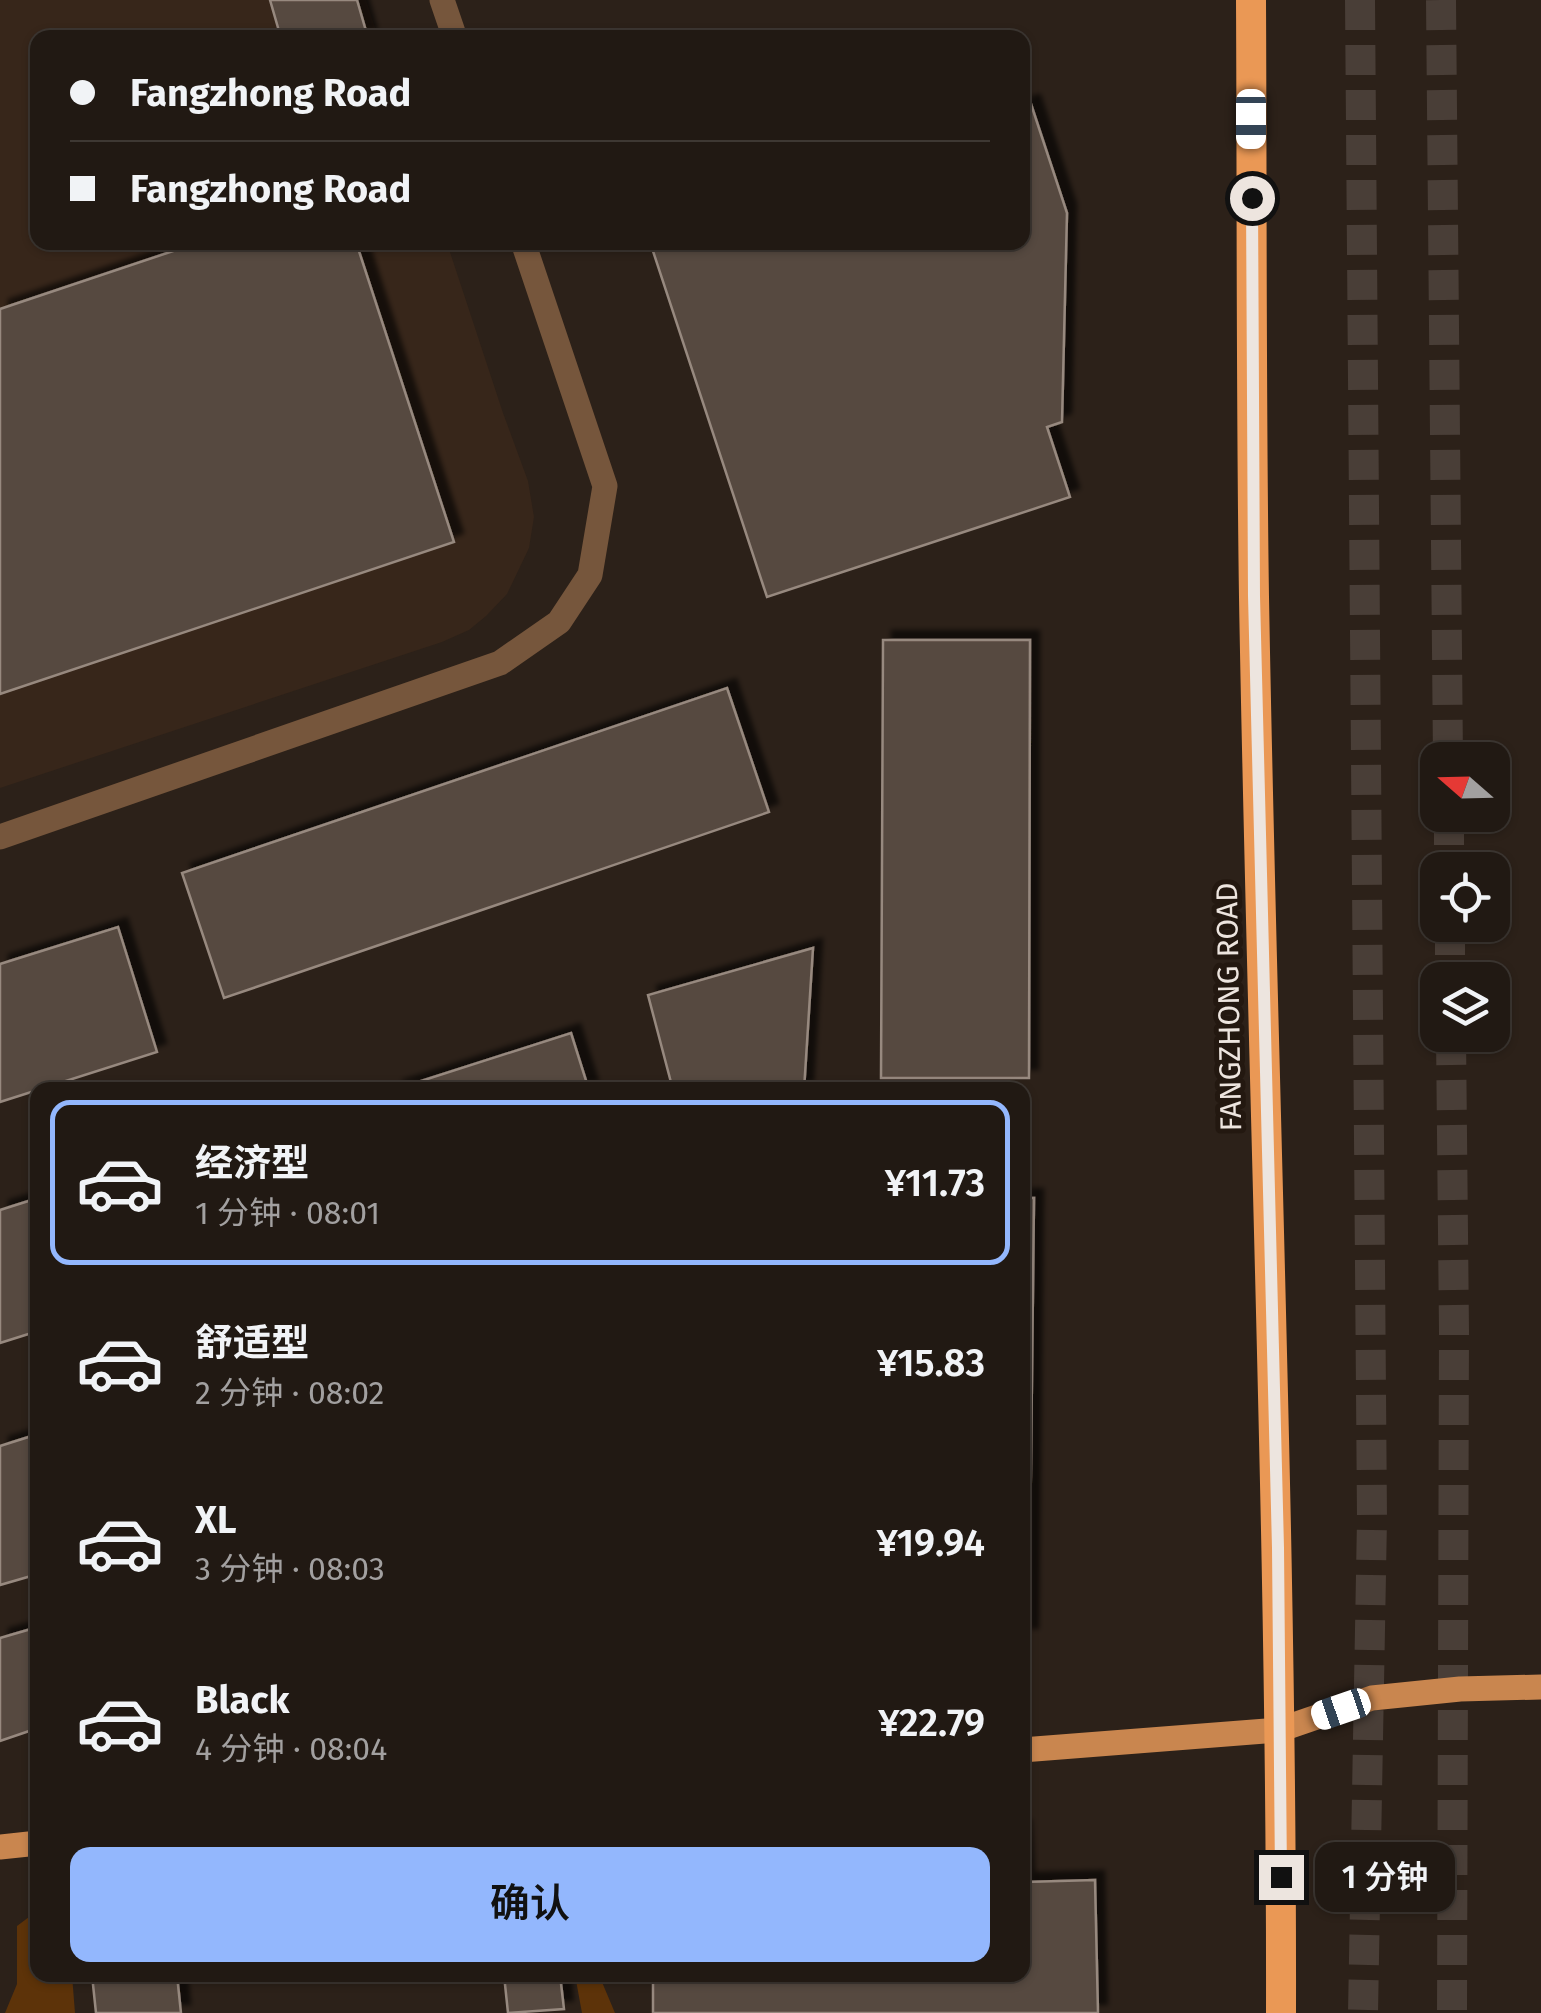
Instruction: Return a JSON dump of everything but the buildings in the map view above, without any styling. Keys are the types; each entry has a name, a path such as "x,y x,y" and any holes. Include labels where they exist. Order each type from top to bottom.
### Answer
{"highway":[{"name":"FANGZHONG ROAD","path":"1250,0 1254,596 1278,1548 1281,2013"}],"main road":[{"path":"1030,1749 1279,1730 1372,1698 1460,1689 1541,1687"},
{"path":"0,1847 30,1845"}],"street":[{"path":"442,0 452,30"},
{"path":"0,837 500,663 559,622 590,575 605,486 526,250"}],"shaded area":[{"path":"0,0 366,0 376,30 30,30 30,250 449,250 528,481 534,517 529,548 507,594 469,630 0,788"},
{"path":"30,1916 30,1982 73,1982 75,2013 5,2013 17,1984 17,1926"},
{"path":"576,1982 602,1982 615,2013 582,2013"}],"tunnel":[{"path":"1360,0 1372,1519 1363,2013"},
{"path":"1441,0 1448,742"},
{"path":"1449,832 1449,852"},
{"path":"1450,942 1450,962"},
{"path":"1451,1052 1452,2013"}],"route":[{"path":"1252,198 1254,596 1278,1548 1281,1877"}]}
